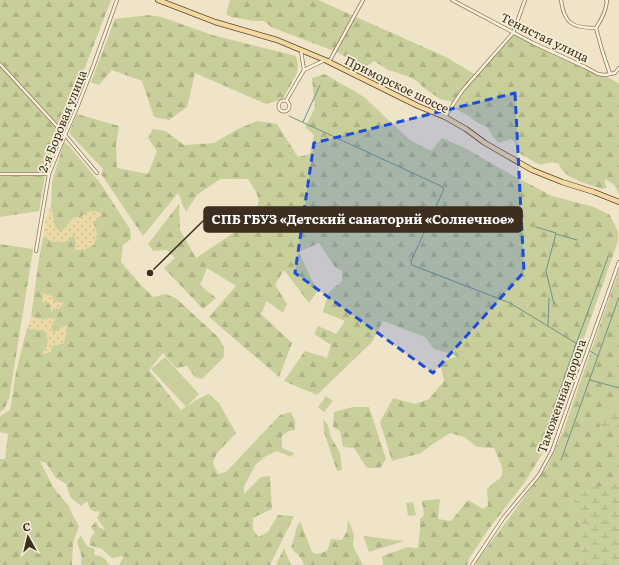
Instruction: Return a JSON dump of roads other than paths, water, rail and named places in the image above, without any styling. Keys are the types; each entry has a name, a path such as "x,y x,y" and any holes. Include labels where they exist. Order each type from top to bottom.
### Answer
{"main road":[{"name":"Приморское шоссе","path":"158,0 215,22 277,40 327,61 418,106 445,117 466,129 485,143 532,170 619,202"}],"street":[{"name":"2-я Боровая улица","path":"36,251 49,174 92,72 117,0"},
{"path":"286,101 289,105 288,109 286,111 282,111 279,108 279,103 286,101 304,70 327,61 363,0"},
{"name":"Тенистая улица","path":"452,0 513,33 598,74 605,76 610,74"},
{"path":"445,117 462,91 513,33 525,0"},
{"path":"561,0 563,14 574,26 596,28"},
{"path":"596,28 601,21 608,0"},
{"path":"596,28 610,74 615,73 619,68"},
{"path":"301,50 304,70"},
{"path":"0,64 65,135 97,173"},
{"path":"0,174 49,174"},
{"name":"Таможенная дорога","path":"472,565 504,517 539,475 552,451 619,262"}],"waterway":[{"path":"303,122 320,85"},
{"path":"289,116 441,186 444,189 411,261 412,265 510,303 584,348"},
{"path":"536,227 556,233 546,271 554,304"},
{"path":"556,234 577,240"},
{"path":"541,445 608,257"},
{"path":"561,460 619,297"},
{"path":"548,326 549,298"},
{"path":"590,351 598,356"},
{"path":"590,380 619,388"}],"place":[{"name":"СПБ ГБУЗ «Детский санаторий «Солнечное»","path":"150,273"}]}
